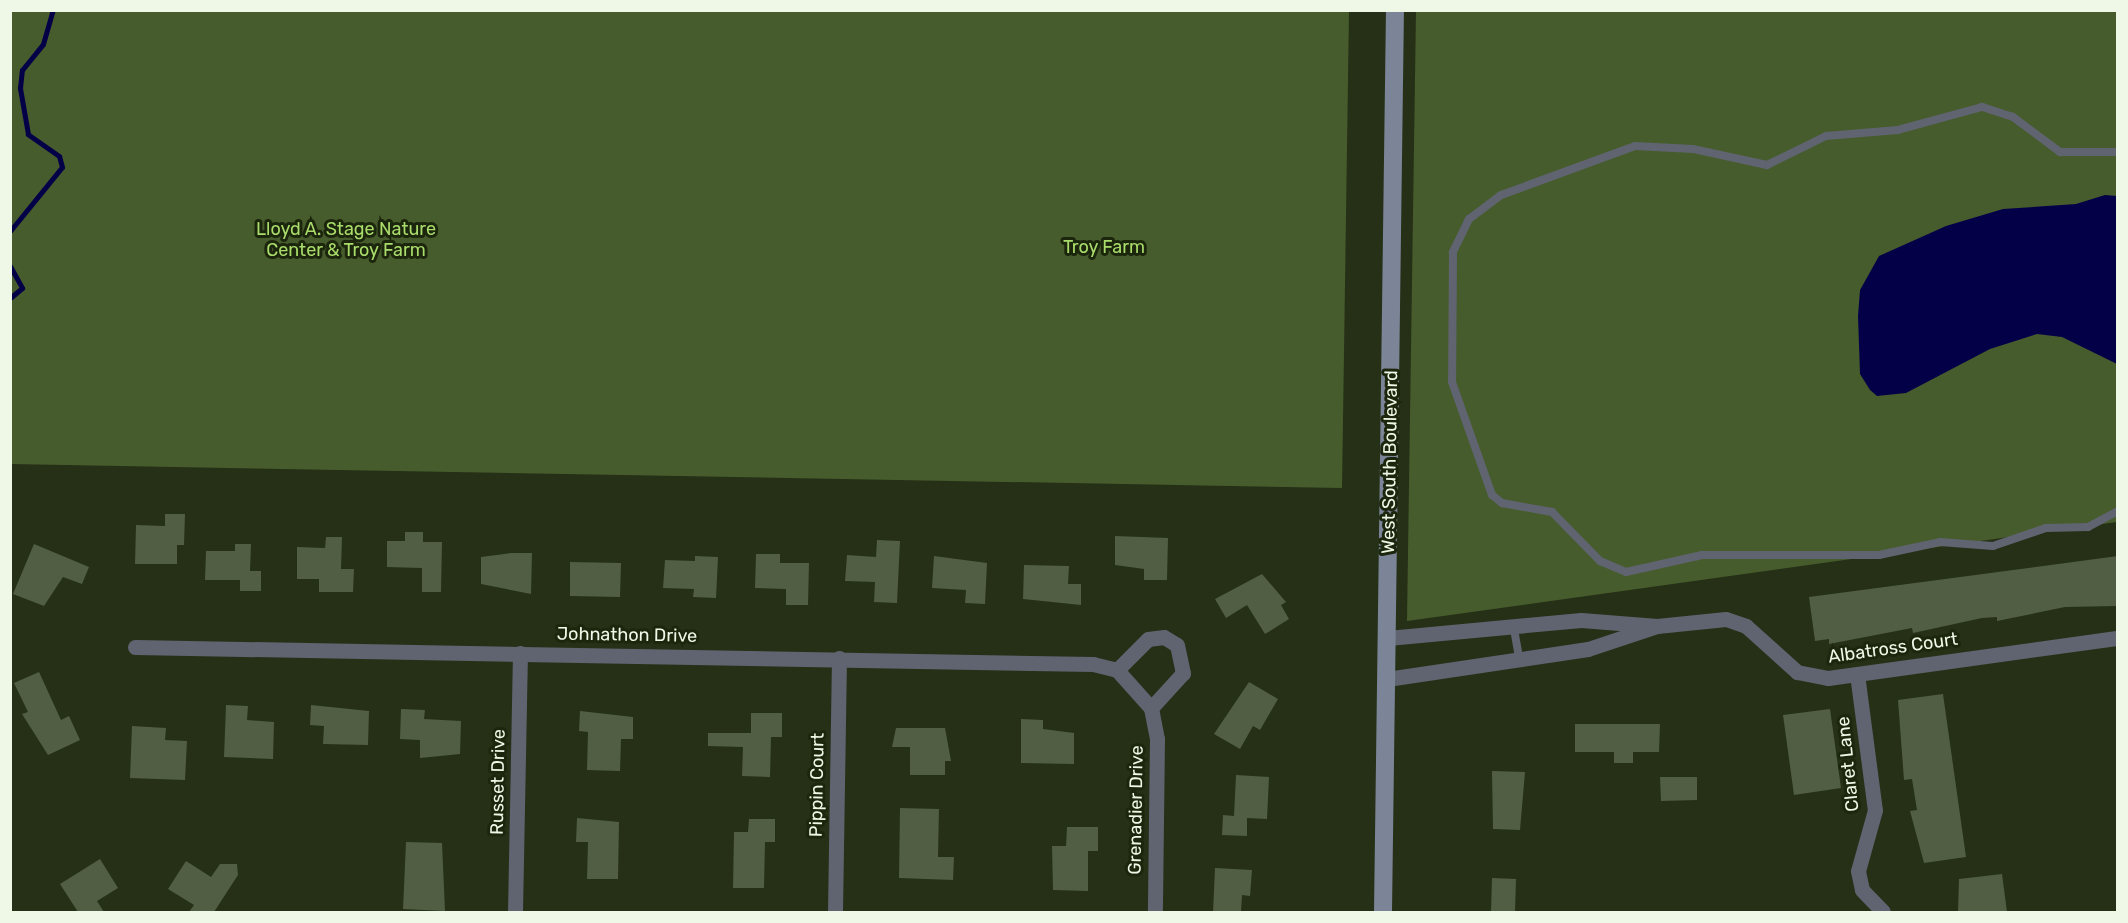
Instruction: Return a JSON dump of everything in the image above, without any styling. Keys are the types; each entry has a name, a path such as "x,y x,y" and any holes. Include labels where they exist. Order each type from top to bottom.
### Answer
{"main road":[{"name":"West South Boulevard","path":"1383,912 1395,10"}],"street":[{"name":"Albatross Court","path":"1388,638 1514,629 1581,620 1658,626 1726,618 1746,626 1797,672 1828,678 2118,638"},
{"name":"Albatross Court","path":"1387,679 1520,657 1588,649 1658,626"},
{"path":"1117,670 1148,639 1164,638 1178,645 1183,673 1151,708"},
{"name":"Johnathon Drive","path":"135,646 1094,664 1117,670 1136,684"},
{"name":"Russet Drive","path":"515,912 520,653"},
{"name":"Pippin Court","path":"835,912 839,658"},
{"name":"Claret Lane","path":"1857,674 1875,795 1858,872 1862,890 1883,912"},
{"name":"Grenadier Drive","path":"1136,684 1151,708 1157,739 1155,912"}],"lane":[{"path":"2118,152 2060,152 2013,117 1982,107 1898,130 1826,136 1767,165 1693,149 1635,146 1500,195 1469,219 1453,252 1452,370 1455,400 1478,445 1492,495 1502,503 1552,512 1600,561 1626,572 1702,555 1878,555 1940,542 1993,546 2046,528 2088,527 2118,511"},
{"path":"1514,629 1520,657"}],"green space":[{"path":"10,11 1349,11 1342,488 11,464"},
{"path":"1416,11 2117,11 2117,522 1407,621"}],"shaded area":[{"path":"2105,195 2117,196 2117,364 2062,337 2037,334 1990,349 1906,393 1877,396 1870,390 1860,374 1858,316 1860,290 1879,256 1946,226 2003,209 2076,204"}],"building":[{"path":"165,514 185,514 184,545 177,545 177,564 135,564 136,525 165,526"},
{"path":"405,532 423,532 423,542 442,542 441,592 422,592 422,568 387,567 387,541 405,541"},
{"path":"1115,536 1168,538 1167,580 1144,580 1144,569 1115,565"},
{"path":"326,537 342,537 341,569 354,569 353,592 319,592 319,579 297,579 297,547 325,548"},
{"path":"877,540 900,541 897,603 874,602 875,582 845,581 847,555 876,557"},
{"path":"34,544 89,567 82,584 63,577 44,606 13,594"},
{"path":"235,544 251,544 250,571 261,571 261,591 240,591 240,580 205,580 206,551 235,551"},
{"path":"532,553 531,594 481,584 481,557"},
{"path":"756,554 780,554 780,563 809,563 808,605 786,605 786,589 755,588"},
{"path":"695,556 718,557 716,598 693,597 694,589 663,588 665,560 695,561"},
{"path":"934,556 987,563 985,604 965,603 966,590 932,588"},
{"path":"2118,556 2118,606 2065,607 1997,621 1997,617 1982,618 1913,633 1912,628 1829,644 1829,639 1815,641 1809,597"},
{"path":"570,562 621,563 620,597 570,596"},
{"path":"1024,565 1069,566 1068,584 1081,584 1081,605 1023,599"},
{"path":"1262,574 1286,602 1281,605 1289,619 1265,634 1247,605 1226,618 1215,599"},
{"path":"39,672 61,720 69,716 80,740 48,755 22,714 28,712 14,683"},
{"path":"1249,682 1278,699 1260,730 1253,726 1240,749 1214,734"},
{"path":"1943,694 1966,857 1924,863 1910,811 1917,810 1912,779 1904,780 1898,700"},
{"path":"226,705 248,706 247,720 274,722 273,759 224,757"},
{"path":"311,705 369,711 368,745 323,744 324,726 310,725"},
{"path":"401,709 425,710 424,719 461,721 460,754 420,758 420,740 400,739"},
{"path":"1830,709 1841,788 1794,795 1783,715"},
{"path":"580,711 633,717 633,739 621,739 620,771 587,770 588,732 579,731"},
{"path":"751,713 782,713 782,737 771,737 770,777 742,776 743,747 708,746 708,733 751,733"},
{"path":"1021,719 1043,720 1043,729 1074,733 1074,764 1021,763"},
{"path":"1575,724 1660,724 1659,752 1633,752 1633,763 1614,763 1614,752 1575,752"},
{"path":"132,726 166,728 165,740 187,741 185,780 130,778"},
{"path":"896,728 945,728 951,761 945,761 945,775 910,775 910,747 892,747"},
{"path":"1492,771 1525,772 1520,830 1493,829"},
{"path":"1236,775 1269,777 1267,819 1247,818 1247,836 1222,835 1223,815 1234,816"},
{"path":"1660,777 1697,777 1697,800 1661,801"},
{"path":"900,808 939,809 938,857 954,857 953,880 899,878"},
{"path":"577,818 619,822 618,879 587,879 588,842 576,842"},
{"path":"749,819 775,819 775,842 765,842 764,888 733,888 734,832 748,832"},
{"path":"1067,827 1098,827 1098,851 1088,851 1088,891 1053,890 1052,846 1066,846"},
{"path":"406,842 442,843 445,911 403,909"},
{"path":"100,859 118,888 97,901 104,912 78,912 60,884"},
{"path":"186,861 211,877 220,864 237,864 238,875 214,912 189,912 194,905 168,889"},
{"path":"1215,868 1252,870 1250,896 1242,895 1241,912 1213,912"},
{"path":"2002,874 2007,912 1958,912 1959,879"},
{"path":"1492,878 1516,879 1515,912 1491,912"}],"waterway":[{"path":"10,231 62,167 59,156 28,134 20,88 22,70 43,44 53,10"},
{"path":"10,266 22,288 10,298"}],"park label":[{"name":"Lloyd A. Stage Nature Center & Troy Farm","path":"346,240"},
{"name":"Troy Farm","path":"1104,247"}]}
